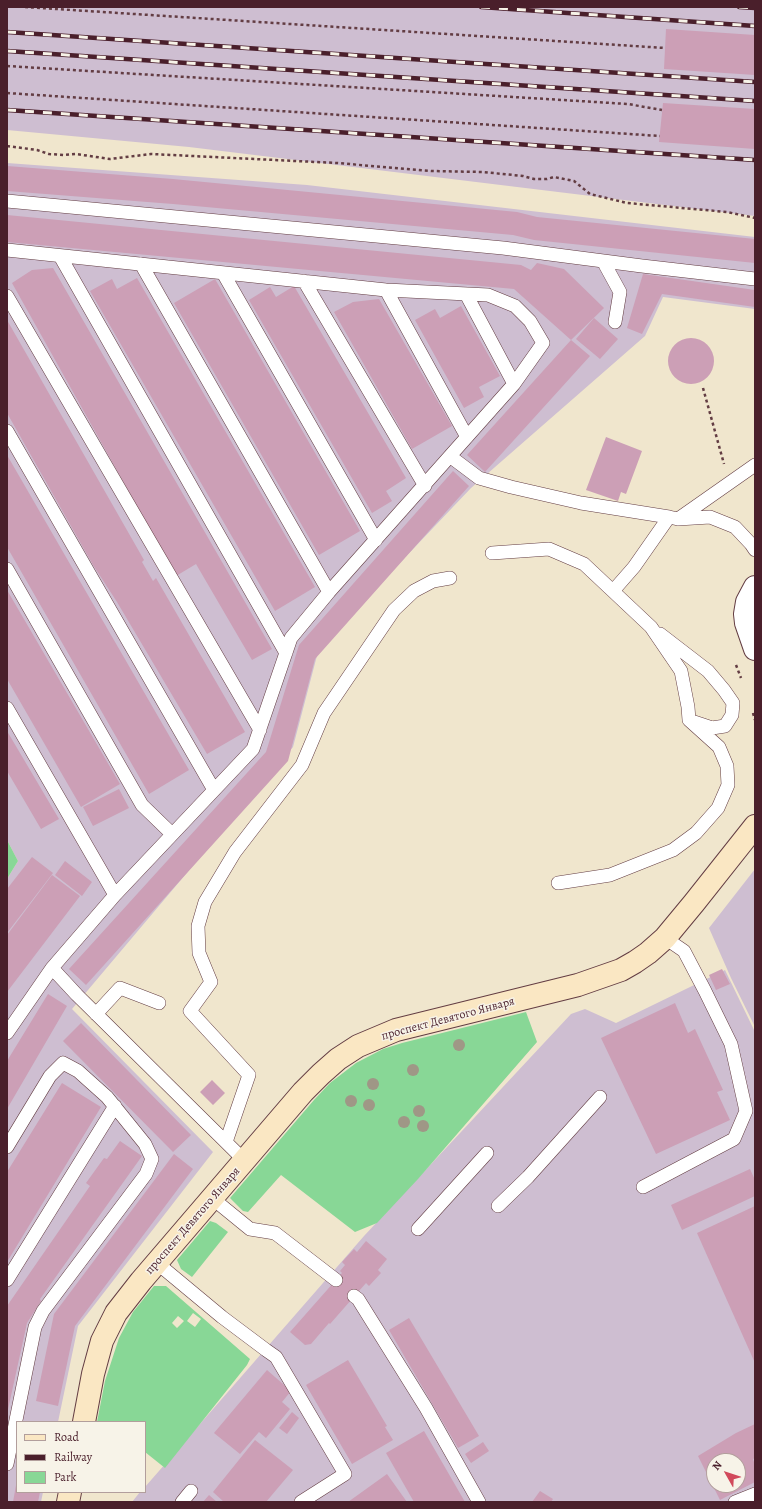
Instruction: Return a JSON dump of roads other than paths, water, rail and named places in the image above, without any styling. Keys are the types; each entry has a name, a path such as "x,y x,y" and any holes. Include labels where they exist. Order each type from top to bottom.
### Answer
{"street":[{"path":"755,587 747,602 745,614 746,623 755,649"},
{"name":"проспект Девятого Января","path":"84,1421 93,1374 102,1341 116,1313 244,1160 321,1074 338,1059 358,1046 396,1030 578,985 621,970 635,962 665,938 694,904 755,826"}],"lane":[{"path":"7,201 503,248 755,279"},
{"path":"7,250 386,290 488,295 515,306 530,321 542,343 514,384 451,457 329,592 291,638 253,749 115,895 52,968 9,1025"},
{"path":"60,256 286,653"},
{"path":"603,261 620,292 615,322"},
{"path":"141,264 329,592"},
{"path":"223,273 376,540"},
{"path":"304,281 425,486"},
{"path":"386,290 467,437"},
{"path":"466,294 514,384"},
{"path":"7,296 260,730"},
{"path":"7,430 214,790"},
{"path":"451,457 479,478 582,504 674,518 710,517 736,527 754,545"},
{"path":"613,591 674,518 755,465"},
{"path":"492,552 549,549 584,564 651,627 708,671 733,703 732,715 725,726 712,728 689,720"},
{"path":"7,569 142,805 172,834"},
{"path":"226,1142 249,1075 190,1011 211,982 199,953 198,926 205,902 235,852 302,765 324,713 394,610 414,591 434,581 450,578"},
{"path":"558,883 610,875 673,850 696,833 718,808 728,786 727,766 720,747 689,720 681,671 651,627"},
{"path":"7,708 115,895"},
{"path":"643,1188 734,1139 746,1111 731,1044 684,952 665,938"},
{"path":"52,968 96,1014 244,1160"},
{"path":"96,1014 120,988 159,1003"},
{"path":"7,1147 50,1076 63,1063 78,1071 115,1106 145,1144 152,1158 146,1174 43,1311 36,1327 16,1421"},
{"path":"498,1206 528,1177 600,1097"},
{"path":"7,1280 115,1106"},
{"path":"418,1229 487,1153"},
{"path":"212,1198 250,1229 275,1233 336,1280"},
{"path":"157,1263 222,1316 276,1357 345,1474 301,1502"},
{"path":"354,1296 358,1299 426,1408 479,1502"},
{"path":"7,1464 16,1421"},
{"path":"182,1502 191,1491"},
{"path":"736,1502 755,1494"}],"railway":[{"path":"481,7 755,26"},
{"path":"739,7 755,8"},
{"path":"7,32 755,82"},
{"path":"7,51 755,101"},
{"path":"7,110 755,160"}]}
